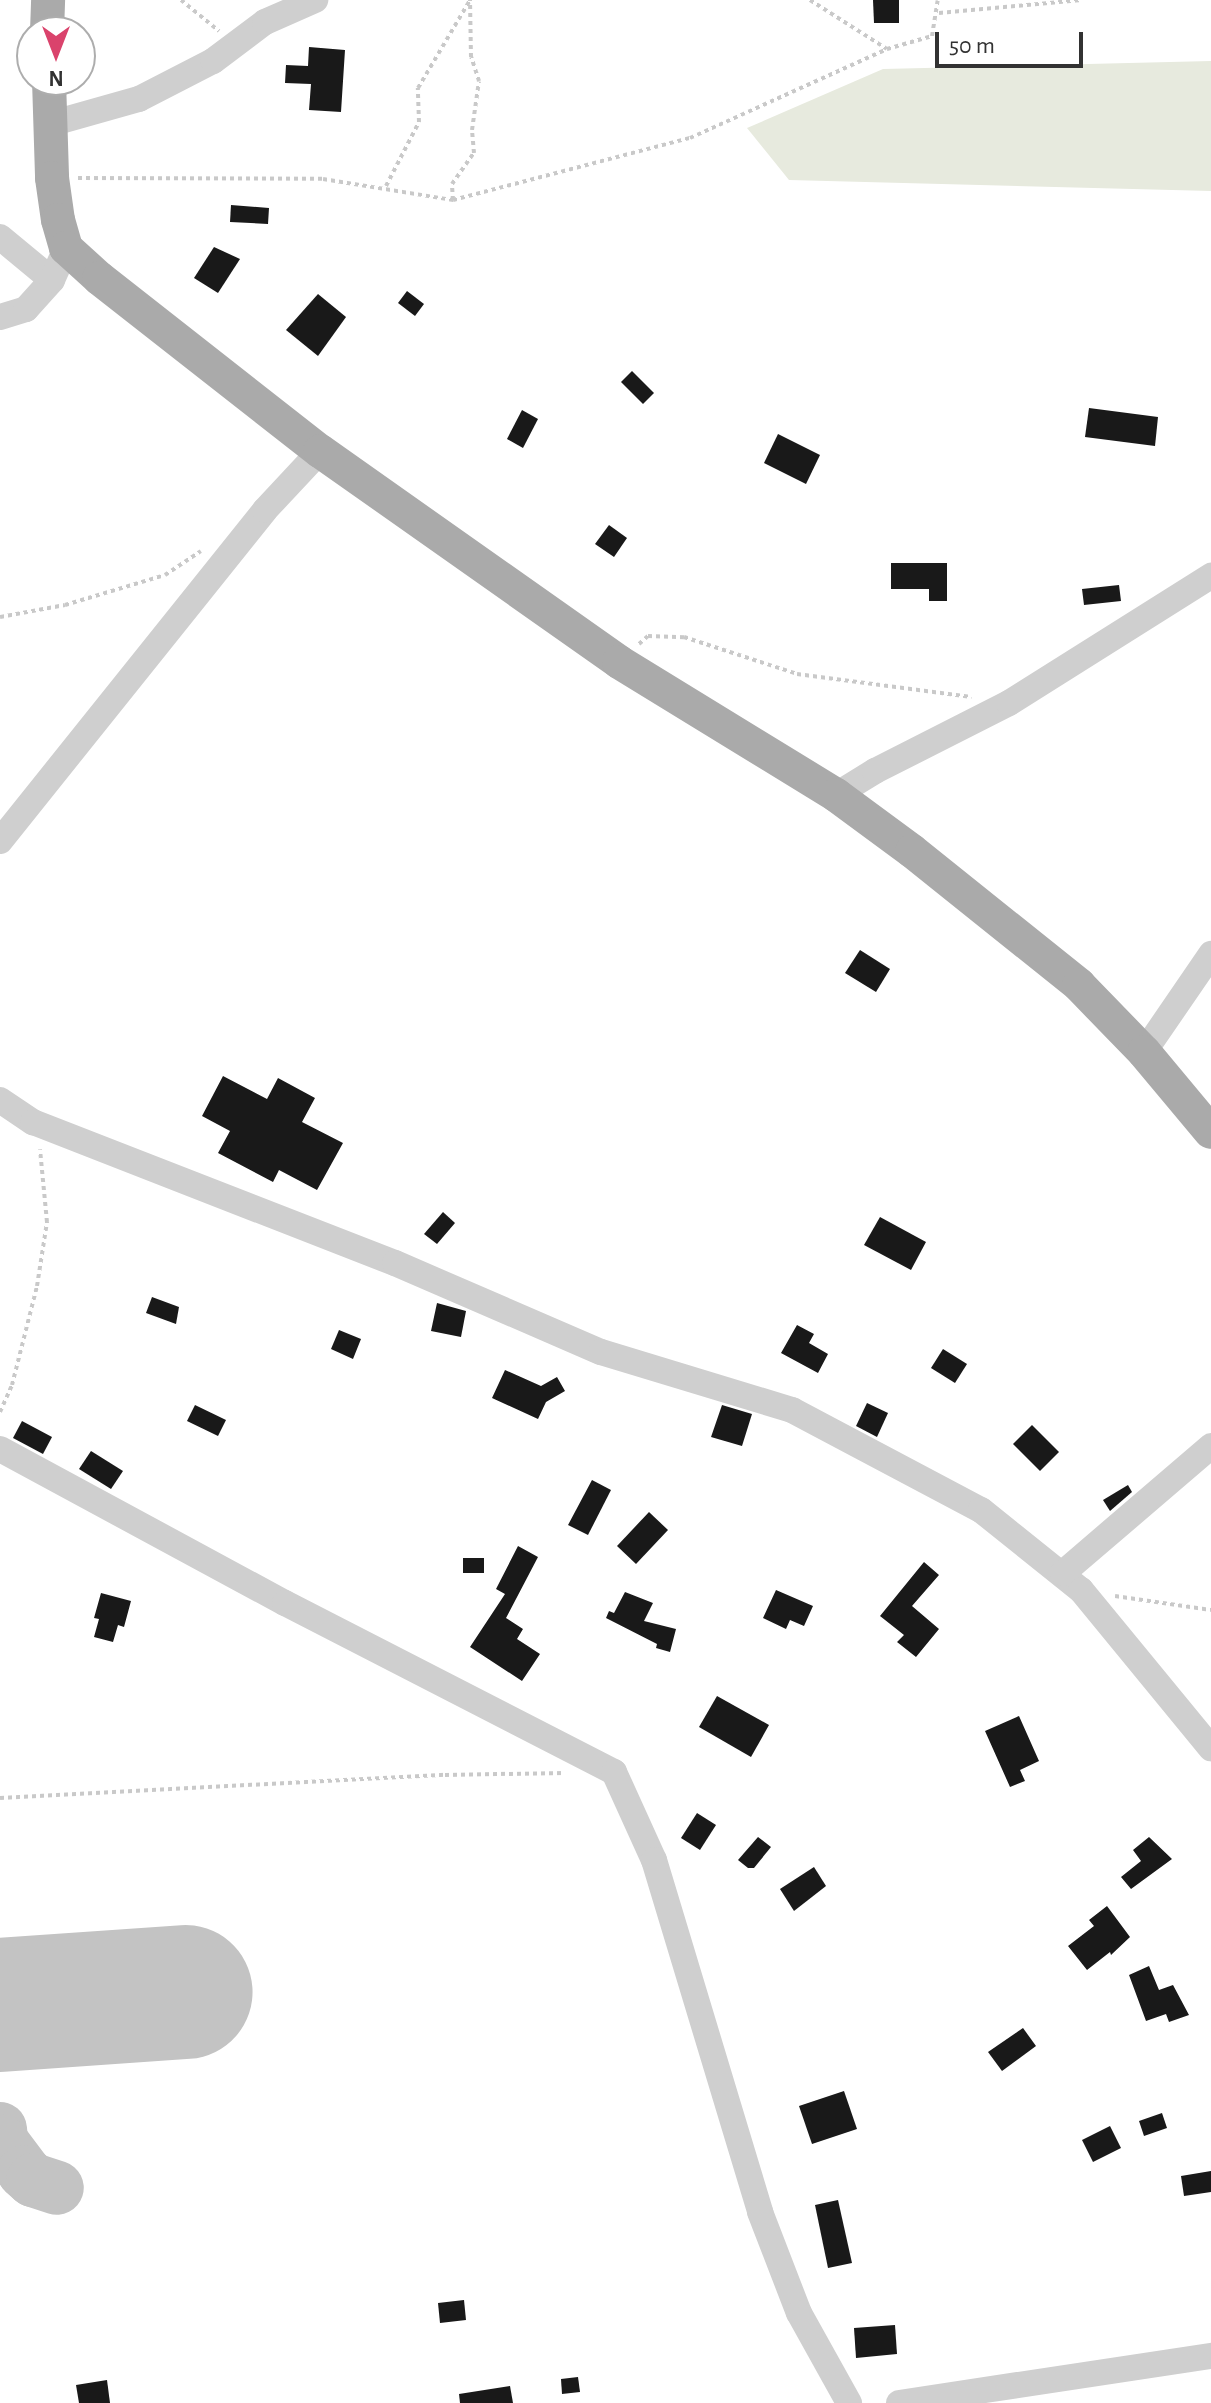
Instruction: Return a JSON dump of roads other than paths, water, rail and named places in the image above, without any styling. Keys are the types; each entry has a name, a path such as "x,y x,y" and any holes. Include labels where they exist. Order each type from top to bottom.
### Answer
{"main road":[{"path":"49,96 52,178 66,248 99,278 320,451 619,662 836,795 1079,985 1144,1052 1211,1132"}],"street":[{"path":"50,124 139,99 213,61 265,22 315,0"},
{"path":"0,237 52,280"},
{"path":"0,335 52,280 66,248"},
{"path":"0,317 26,309"},
{"path":"0,841 265,510 320,451"},
{"path":"836,795 875,771 1009,703 1211,576"},
{"path":"1144,1052 1211,954"},
{"path":"0,1100 33,1122 395,1263 601,1352 792,1410 981,1510 1072,1582 1211,1748"},
{"path":"1072,1582 1211,1446"},
{"path":"0,1449 285,1603 614,1772 654,1860 760,2212 799,2313 849,2403"},
{"path":"899,2403 1211,2356"}]}
